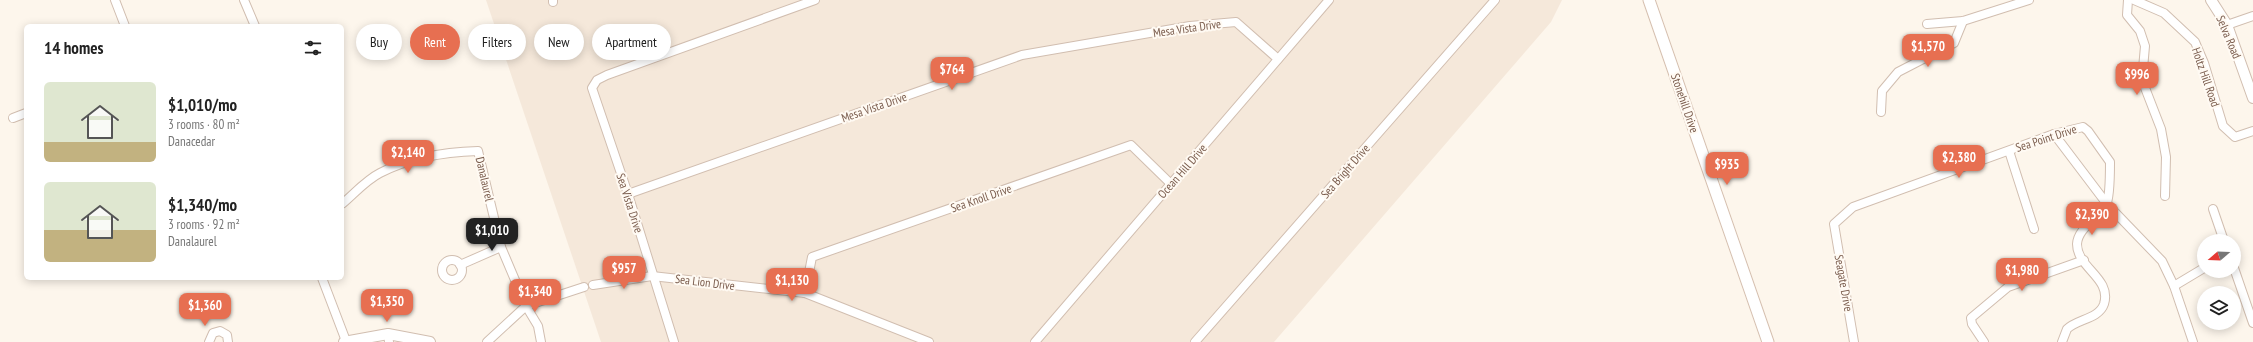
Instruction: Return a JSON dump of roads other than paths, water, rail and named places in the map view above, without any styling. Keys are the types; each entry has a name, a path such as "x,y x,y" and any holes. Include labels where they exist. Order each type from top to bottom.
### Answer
{"main road":[{"name":"Stonehill Drive","path":"1649,0 1768,342"}],"street":[{"path":"115,0 124,24"},
{"path":"244,0 254,24"},
{"name":"Sea Vista Drive","path":"674,342 652,276 628,194 592,88 597,80 607,75 815,0"},
{"name":"Ocean Hill Drive","path":"1035,342 1329,0"},
{"name":"Sea Bright Drive","path":"1195,342 1495,0"},
{"path":"1927,24 1963,22 2029,0"},
{"path":"2128,0 2127,15 2140,31 2145,46 2142,80 2161,129 2166,157 2165,196"},
{"name":"Holtz Hill Road","path":"2134,0 2164,13 2194,42 2204,63 2223,126 2234,137 2253,131"},
{"name":"Selva Road","path":"2211,0 2227,25 2253,98"},
{"path":"2227,25 2253,16"},
{"name":"Mesa Vista Drive","path":"628,194 1022,55 1190,26 1236,22 1278,59"},
{"path":"1881,112 1882,91 1898,72 1954,43 1963,22"},
{"path":"13,118 24,114"},
{"name":"Sea Point Drive","path":"1834,224 1853,207 2054,134 2083,127 2110,160 2107,204"},
{"path":"2054,134 2107,204 2162,262 2174,286 2193,342"},
{"name":"Sea Knoll Drive","path":"805,293 812,257 1131,145 1171,184"},
{"path":"2008,150 2034,229"},
{"name":"Danalaurel","path":"344,202 380,173 420,159 457,152 478,151 501,247 526,306 538,326 541,342"},
{"path":"2062,342 2069,327 2098,313 2104,303 2104,286 2078,250 2078,240 2080,234 2107,204"},
{"path":"2213,209 2222,234"},
{"name":"Seagate Drive","path":"1834,224 1854,342"},
{"path":"460,265 501,247"},
{"path":"1984,342 1971,320 1972,316 1996,296 2012,286 2084,260"},
{"path":"2174,286 2197,272"},
{"name":"Sea Lion Drive","path":"487,342 526,306 589,286 652,276 805,293 929,342"},
{"path":"2237,278 2253,323"},
{"path":"323,280 345,342 388,338 430,342"},
{"path":"209,342 213,333 220,331 227,335 228,342"}]}
